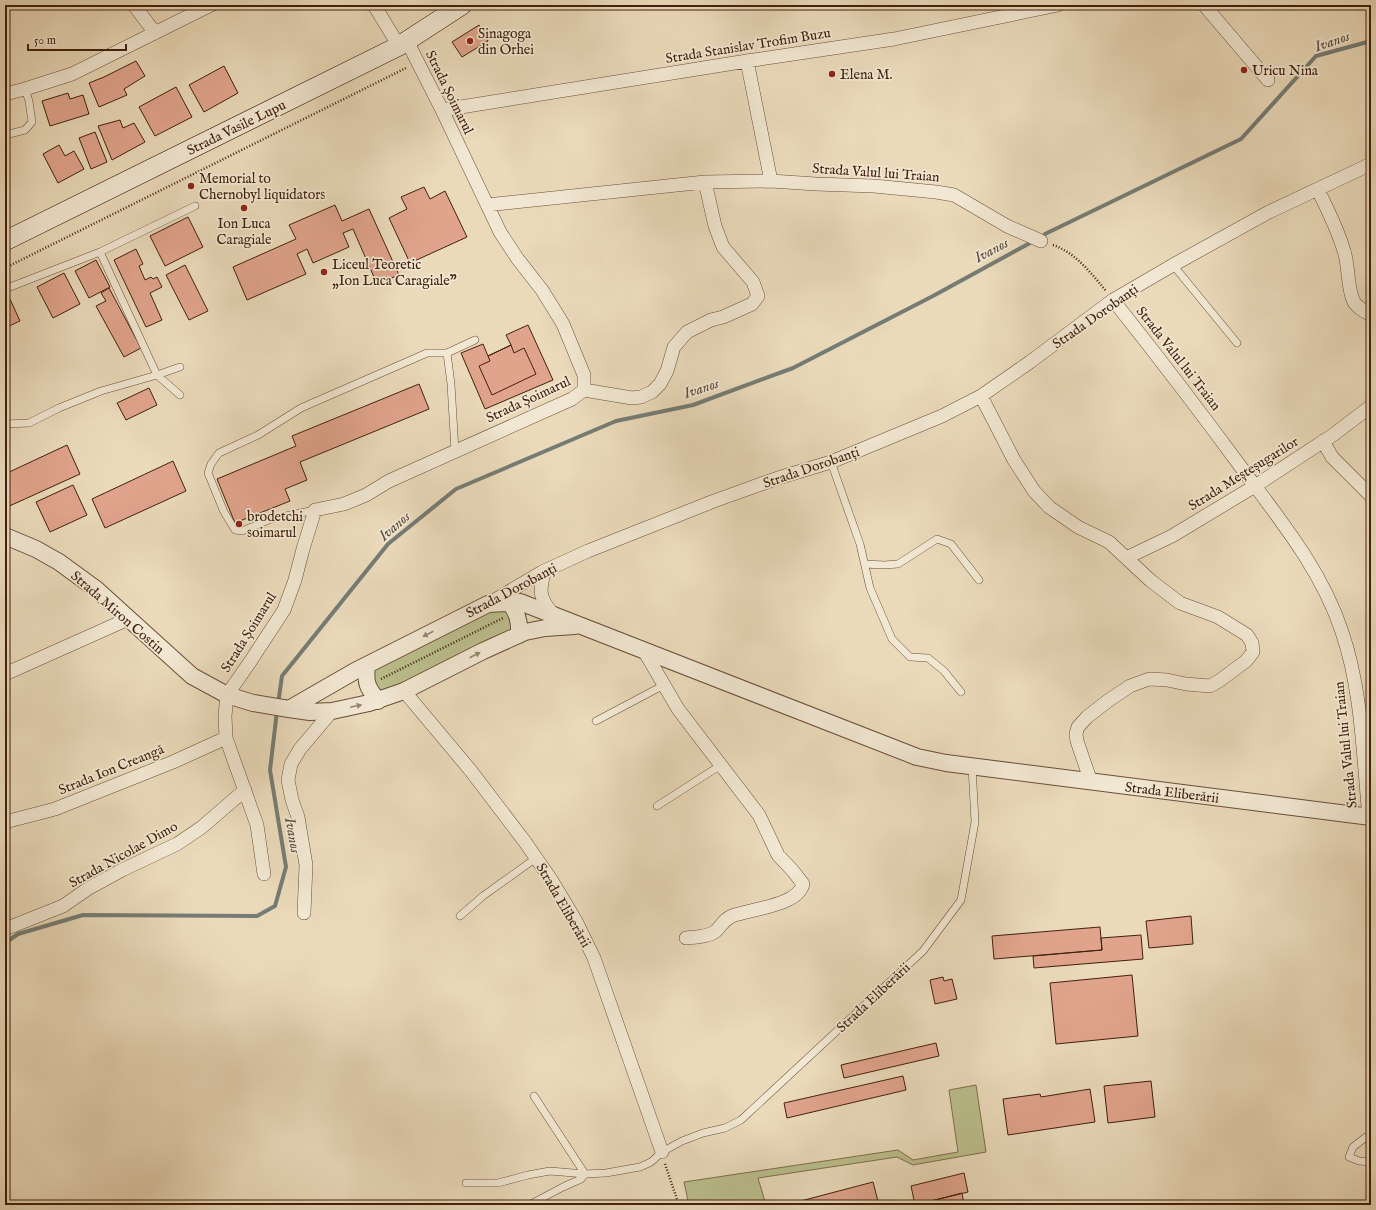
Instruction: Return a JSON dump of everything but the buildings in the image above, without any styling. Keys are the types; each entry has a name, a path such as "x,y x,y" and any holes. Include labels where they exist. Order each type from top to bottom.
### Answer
{"main road":[{"name":"Strada Vasile Lupu","path":"5,241 403,43 462,5"}],"street":[{"path":"134,5 155,33"},
{"path":"5,94 72,74 211,5"},
{"name":"Strada Șoimarul","path":"227,696 284,610 295,580 315,510 344,504 366,495 389,481 572,399 584,390 584,375 563,324 542,290 517,258 500,232 442,110 417,62 374,5"},
{"name":"Strada Stanislav Trofim Buzu","path":"442,110 746,61 894,39 1058,5"},
{"path":"1204,5 1268,80"},
{"path":"746,61 771,181"},
{"name":"Strada Dorobanți","path":"289,709 367,665 488,604 545,571 588,551 679,514 778,478 831,462 942,416 981,396 1114,300 1173,265 1269,212 1371,164"},
{"name":"Strada Valul lui Traian","path":"487,205 705,182 771,181 874,186 954,195 1007,226 1041,241"},
{"path":"584,390 632,398 641,397 652,392 660,384 664,377 674,347 687,332 711,320 723,317 752,304 758,296 753,282 723,247 715,226 705,182"},
{"path":"1318,190 1333,220 1345,253 1348,280 1353,301 1361,310 1371,315"},
{"name":"Strada Valul lui Traian","path":"1114,300 1185,391 1288,531 1316,573 1328,597 1342,632 1354,678 1370,817"},
{"path":"981,396 1014,460 1034,491 1049,506 1078,527 1109,542 1151,581 1180,603 1218,618 1248,635 1252,643 1253,652 1246,661 1210,686 1149,679 1130,686 1087,717 1078,727 1076,734 1077,742 1091,782"},
{"name":"Strada Meșteșugarilor","path":"1126,558 1172,536 1255,486 1333,435 1371,406"},
{"path":"1323,441 1332,458 1371,496"},
{"name":"Strada Miron Costin","path":"5,536 36,549 59,562 96,589 192,676 227,696"},
{"path":"545,571 541,583 541,596 546,606 554,615"},
{"name":"Strada Eliberării","path":"488,604 509,609 520,602 917,757 946,763 1370,817"},
{"path":"509,609 516,613 520,622 519,634"},
{"path":"5,674 128,619"},
{"name":"Strada Eliberării","path":"289,709 310,712 332,711 378,700 404,692 519,634 545,628 579,625"},
{"path":"643,649 678,709 759,815 778,855 803,884 802,890 795,896 778,904 732,916 724,920 716,930 708,935 686,938"},
{"path":"367,665 365,680 370,691 378,700"},
{"name":"Strada Eliberării","path":"404,692 471,771 536,858 576,921 594,958 662,1152"},
{"path":"264,874 257,825 226,738 225,716 227,696 253,703 289,709"},
{"path":"304,913 306,865 298,817 292,800 288,780 291,764 300,749 332,711"},
{"name":"Strada Ion Creangă","path":"5,822 55,809 173,762 226,738"},
{"name":"Strada Nicolae Dimo","path":"5,928 63,906 89,888 122,870 177,844 202,827 245,790"}],"lane":[{"path":"5,135 25,130 32,122 29,101 25,89"},
{"path":"5,289 100,252 195,206"},
{"path":"100,252 157,375 180,395"},
{"path":"1173,265 1237,343"},
{"path":"315,510 271,519 242,531 235,530 224,512 208,473 211,464 218,453 258,435 301,408 428,353 447,353 475,340"},
{"path":"447,353 451,384 455,451"},
{"path":"5,424 28,423 59,408 101,391 180,367"},
{"path":"831,462 860,544 870,588 892,639 910,657 928,658 944,671 961,692"},
{"path":"865,564 898,564 937,539 951,544 979,580"},
{"path":"596,721 664,685"},
{"path":"657,806 721,765"},
{"name":"Strada Eliberării","path":"466,1183 498,1184 528,1175 550,1171 585,1174 606,1173 640,1167 651,1162 662,1152 682,1141 703,1133 725,1128 741,1120 923,951 961,900 974,822 972,766"},
{"path":"460,916 483,896 536,858"},
{"path":"529,1205 563,1187 581,1180 585,1174 534,1096"},
{"path":"1371,1136 1366,1137 1352,1147 1350,1157 1359,1161 1371,1162"}],"path":[{"path":"5,268 417,62"},
{"path":"1041,241 1062,248 1084,265 1114,300"},
{"path":"368,685 509,609"},
{"path":"662,1152 668,1175 679,1205"}],"green space":[{"path":"497,608 507,610 513,625 509,632 389,692 380,691 374,687 373,669"},
{"path":"976,1085 986,1152 913,1165 897,1157 758,1178 766,1205 689,1205 684,1182 898,1150 913,1160 958,1152 949,1090"}],"waterway":[{"name":"Ivanos","path":"1045,234 1241,139 1316,56 1371,41"},
{"name":"Ivanos","path":"278,704 282,676 388,544 456,489 616,421 693,405 793,368 933,296 1030,243"},
{"name":"Ivanos","path":"5,943 18,934 83,915 257,916 275,906 286,867 270,770 277,711"}],"place":[{"name":"Sinagoga din Orhei","path":"470,41"},
{"name":"Uricu Nina","path":"1244,70"},
{"name":"Elena M.","path":"832,74"},
{"name":"Memorial to Chernobyl liquidators","path":"191,186"},
{"name":"Ion Luca Caragiale","path":"244,208"},
{"name":"Liceul Teoretic „Ion Luca Caragiale”","path":"324,272"},
{"name":"brodetchi soimarul","path":"239,524"}]}
